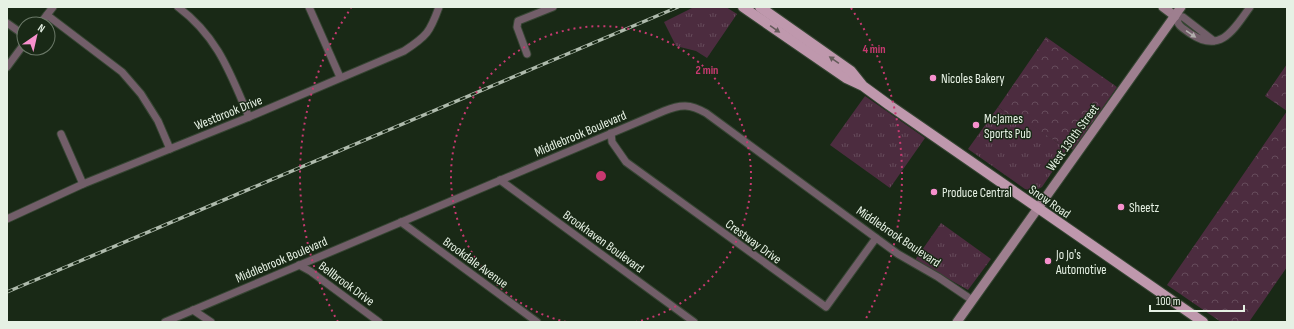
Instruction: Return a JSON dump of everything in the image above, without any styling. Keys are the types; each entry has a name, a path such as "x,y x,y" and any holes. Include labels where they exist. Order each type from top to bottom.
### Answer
{"main road":[{"name":"Snow Road","path":"743,7 846,78 863,86 1203,322"},
{"name":"Snow Road","path":"760,7 851,71 863,86"},
{"path":"1163,7 1175,16"},
{"name":"West 130th Street","path":"957,322 1181,7"}],"street":[{"path":"53,7 47,15 122,72 141,94 158,121 170,149"},
{"path":"178,7 193,18 209,37 224,59 249,117"},
{"path":"309,7 340,77"},
{"name":"Westbrook Drive","path":"7,219 83,184 249,117 404,51 422,39 433,25 439,7"},
{"path":"527,54 517,27 518,21 553,7"},
{"path":"1175,16 1183,17 1214,41 1220,40 1234,30 1250,7"},
{"path":"7,23 16,29"},
{"path":"7,67 16,55"},
{"name":"Middlebrook Boulevard","path":"164,322 674,107 690,106 698,108 706,113 905,258 948,283 972,300"},
{"name":"Crestway Drive","path":"611,133 612,142 626,162 826,308 876,238"},
{"path":"61,134 83,184"},
{"name":"Brookhaven Boulevard","path":"500,180 694,322"},
{"name":"Brookdale Avenue","path":"401,222 537,322"},
{"name":"Bellbrook Drive","path":"299,265 310,271 379,322"},
{"path":"193,310 211,322"}],"green space":[{"path":"694,7 726,7 737,14 707,58 696,51 676,46 664,22"},
{"path":"1046,37 1117,87 1073,150 1069,147 1064,147 1016,115 1009,115 998,107"},
{"path":"1287,64 1287,111 1265,96"},
{"path":"865,96 925,138 890,188 830,145"},
{"path":"998,107 1009,115 1016,114 1064,147 1069,147 1042,187 1034,190 1025,189 968,149"},
{"path":"1287,111 1287,267 1249,322 1221,322 1167,285"},
{"path":"941,223 991,259 968,290 915,260"}],"railway":[{"path":"7,292 678,7"}],"place":[{"name":"Nicoles Bakery","path":"933,78"},
{"name":"McJames Sports Pub","path":"976,125"},
{"name":"Produce Central","path":"934,192"},
{"name":"Sheetz","path":"1121,207"},
{"name":"Jo Jo's Automotive","path":"1048,261"}]}
